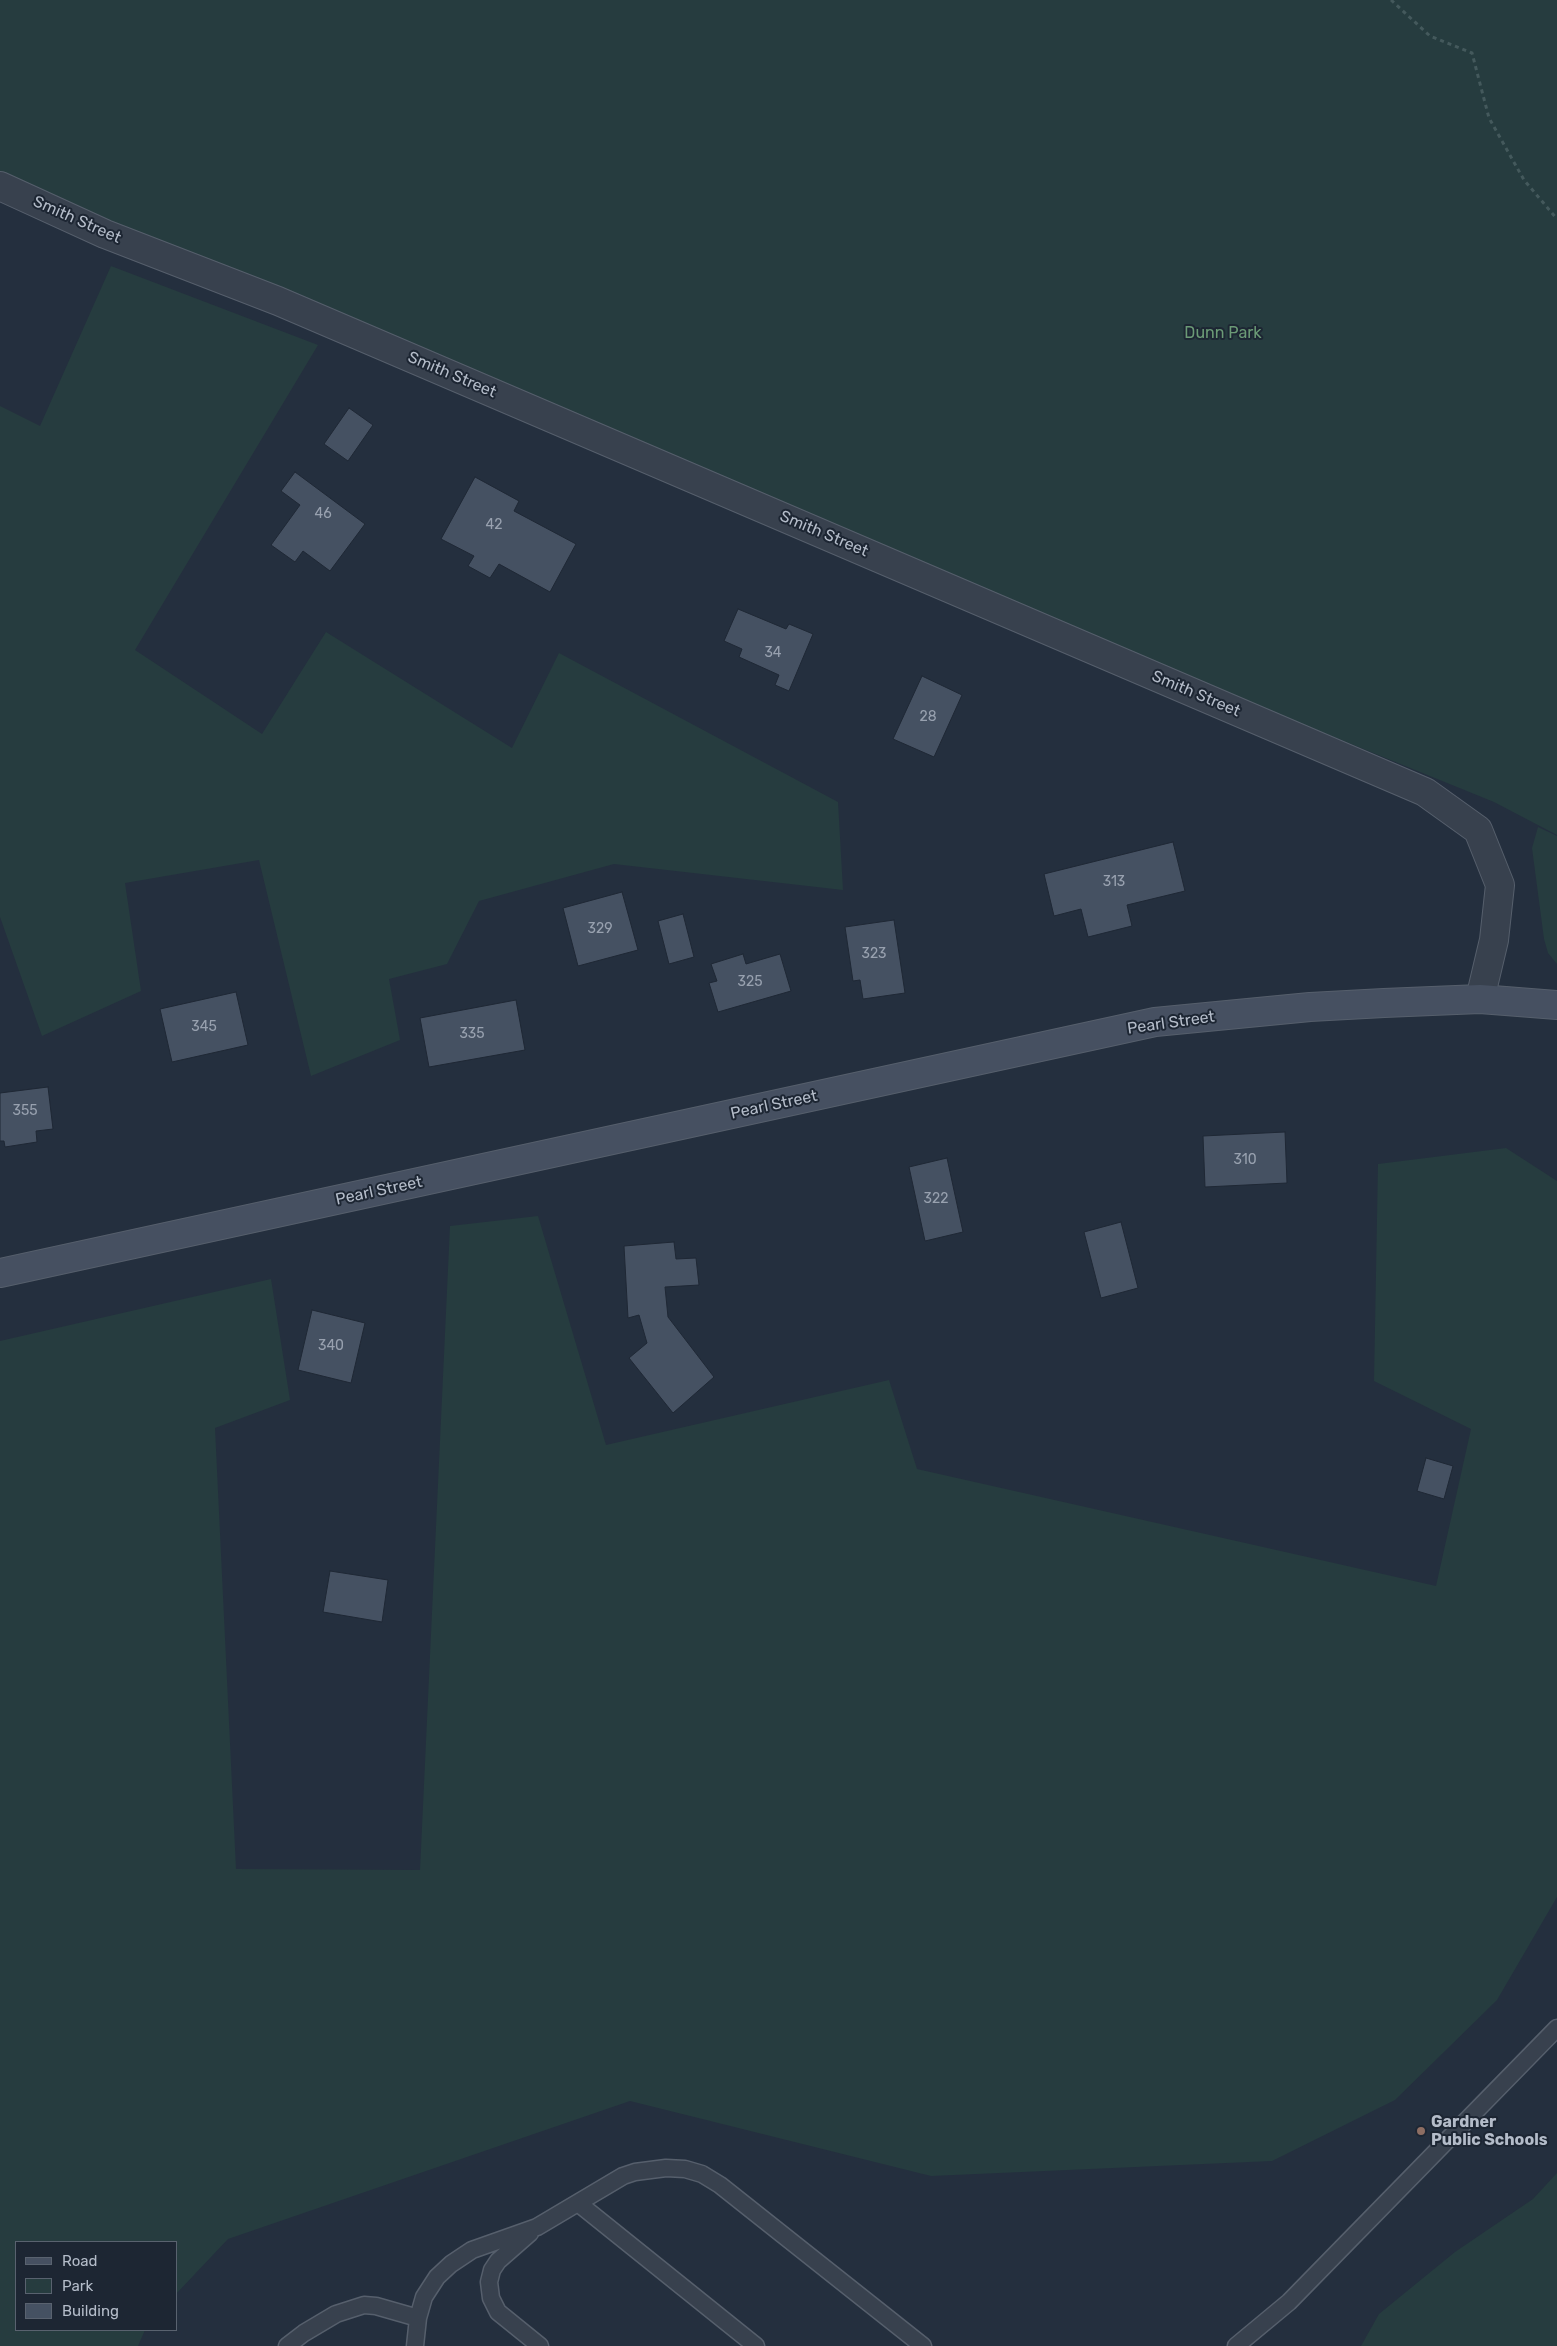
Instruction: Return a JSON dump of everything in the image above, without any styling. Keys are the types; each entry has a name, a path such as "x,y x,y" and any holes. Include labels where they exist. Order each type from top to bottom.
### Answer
{"main road":[{"name":"Pearl Street","path":"0,1274 1155,1022 1310,1008 1480,999 1557,1005"}],"street":[{"name":"Smith Street","path":"0,186 105,234 287,305 1425,792 1478,830 1500,885 1494,940 1480,999"}],"lane":[{"path":"1240,2345 1289,2302 1557,2028"},
{"path":"540,2346 498,2312 491,2298 489,2282 492,2270 498,2261 538,2227 634,2172 666,2168 685,2169 702,2174 720,2185 923,2346"},
{"path":"578,2203 756,2346"},
{"path":"415,2346 418,2318 424,2297 437,2277 451,2264 472,2250 538,2227"},
{"path":"287,2346 304,2332 336,2314 364,2305 418,2318"}],"path":[{"path":"1391,0 1430,36 1472,53 1489,118 1524,180 1557,219"}],"green space":[{"name":"Dunn Park","path":"0,0 1557,0 1557,835 1494,802 942,578 0,176"},
{"path":"111,266 318,345 135,650 262,734 326,632 512,748 559,653 838,802 843,890 614,864 479,901 447,964 389,979 400,1040 311,1076 259,860 125,883 141,991 42,1036 0,917 0,406 40,426"},
{"path":"1538,827 1557,836 1557,964 1548,953 1544,939 1532,848"},
{"path":"1506,1148 1557,1181 1557,1897 1497,2000 1395,2100 1272,2161 931,2176 630,2101 228,2239 178,2292 178,2241 15,2241 15,2331 145,2331 138,2346 0,2346 0,1341 271,1279 290,1400 215,1428 236,1869 420,1870 450,1226 538,1216 606,1445 889,1380 917,1469 1436,1586 1471,1429 1374,1381 1378,1164"},
{"path":"1557,2173 1557,2346 1361,2346 1379,2314 1455,2252 1533,2199"}],"building":[{"path":"349,408 373,425 348,461 324,444"},
{"path":"295,472 365,524 330,571 303,551 295,562 271,545 300,505 281,491"},
{"path":"475,477 519,501 514,511 576,544 550,592 499,564 490,578 468,566 474,556 441,539"},
{"path":"738,609 786,629 789,624 813,634 789,691 775,685 779,675 739,657 742,649 724,641"},
{"path":"922,676 962,695 934,757 893,739"},
{"path":"1173,842 1185,891 1127,905 1132,926 1088,937 1081,909 1054,916 1044,874"},
{"path":"622,892 638,950 578,966 563,908"},
{"path":"683,914 694,957 669,964 658,921"},
{"path":"894,920 905,993 863,999 860,980 853,981 845,927"},
{"path":"743,954 746,964 780,954 791,991 718,1012 709,983 717,981 711,964"},
{"path":"236,992 248,1045 172,1062 160,1009"},
{"path":"516,1000 525,1050 429,1067 420,1018"},
{"path":"48,1087 53,1129 36,1131 37,1142 5,1147 4,1141 0,1141 0,1093"},
{"path":"1285,1132 1287,1183 1205,1187 1203,1136"},
{"path":"947,1158 963,1232 925,1241 909,1167"},
{"path":"1121,1222 1138,1288 1101,1298 1084,1232"},
{"path":"674,1242 676,1259 696,1258 699,1285 665,1287 668,1317 714,1377 673,1413 629,1358 647,1343 639,1315 628,1318 624,1246"},
{"path":"312,1310 365,1323 351,1383 298,1370"},
{"path":"1426,1458 1453,1466 1444,1499 1417,1491"},
{"path":"330,1571 388,1580 382,1622 323,1612"}],"place":[{"name":"Gardner Public Schools","path":"1421,2131"}]}
